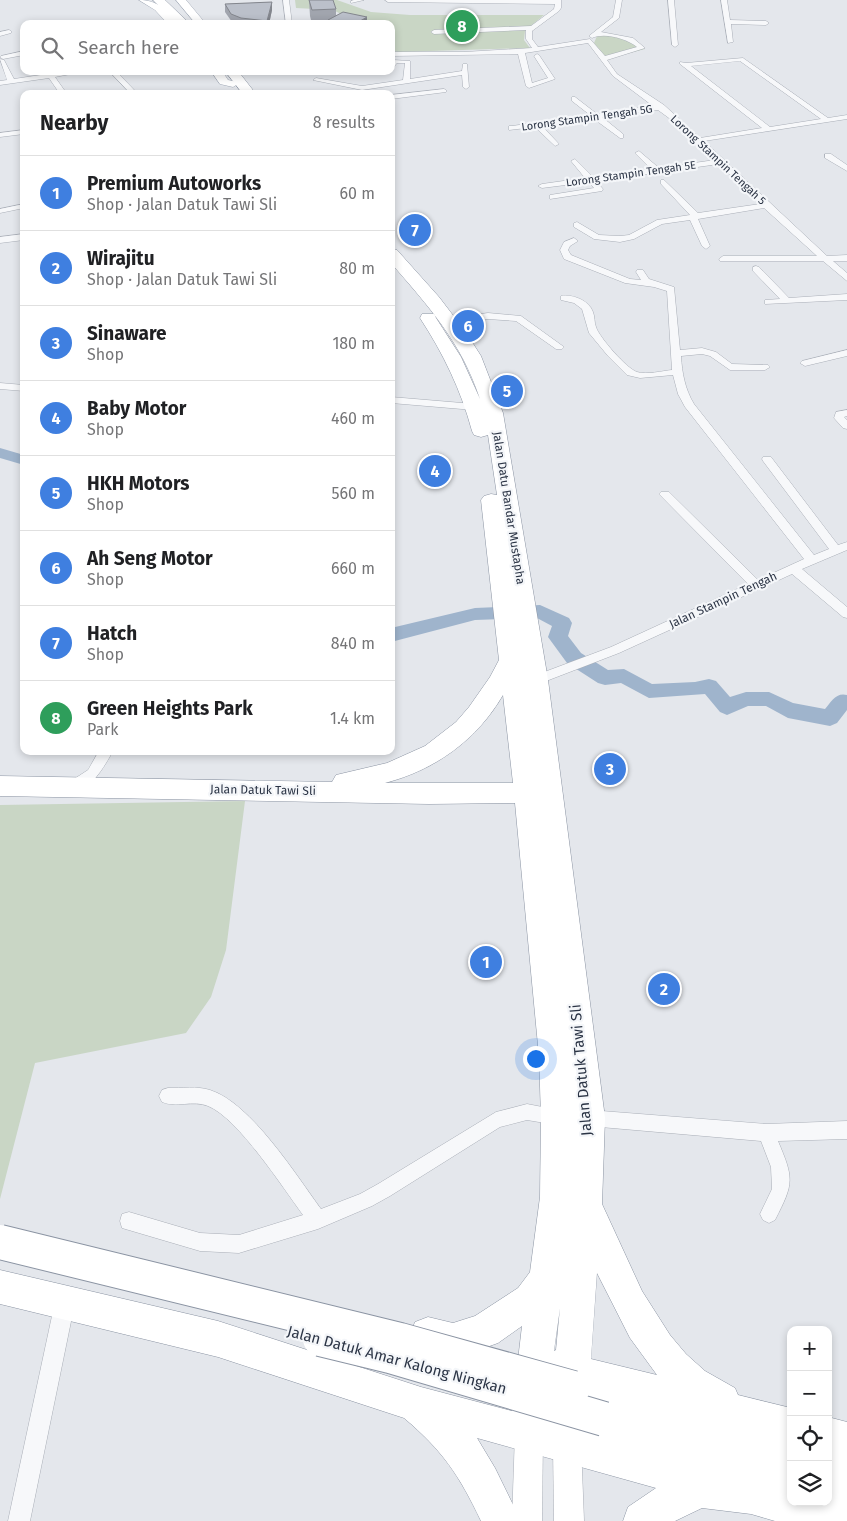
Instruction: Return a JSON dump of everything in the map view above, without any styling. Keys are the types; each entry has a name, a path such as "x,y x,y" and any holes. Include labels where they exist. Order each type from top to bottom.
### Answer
{"highway":[{"path":"172,0 190,20"},
{"path":"152,1 178,20"},
{"path":"236,81 246,90"},
{"name":"Jalan Datu Bandar Mustapha","path":"395,258 433,301 472,356 494,413 514,612 511,659 523,763 539,793"},
{"name":"Jalan Datu Bandar Mustapha","path":"395,276 410,293 439,334 474,407 514,612 536,680 546,751 539,793"},
{"path":"328,791 347,781 377,776 417,762 452,740 482,710 499,684 511,659"},
{"path":"523,763 533,762 546,751"},
{"name":"Jalan Datuk Tawi Sli","path":"0,786 429,794 539,793"},
{"name":"Jalan Datuk Tawi Sli","path":"529,1434 535,1362 548,1278 557,1198 557,1117 539,793"},
{"name":"Jalan Datuk Tawi Sli","path":"539,793 589,1118 585,1205 567,1444"},
{"path":"585,1205 627,1300 665,1357 692,1385 749,1416"},
{"path":"0,1231 453,1341 787,1426"},
{"name":"Jalan Datuk Amar Kalong Ningkan","path":"0,1242 400,1340 521,1373 787,1451"},
{"name":"Jalan Datuk Amar Kalong Ningkan","path":"0,1259 390,1356 787,1472"},
{"path":"453,1341 485,1330 512,1313 530,1300 548,1278"},
{"path":"0,1287 218,1338 415,1403 843,1521"},
{"path":"415,1403 440,1424 463,1452 484,1485 502,1521"},
{"path":"832,1437 847,1441"},
{"path":"832,1462 847,1466"},
{"path":"832,1483 847,1487"},
{"path":"642,1521 668,1502 702,1489 751,1495"}],"main road":[{"path":"181,0 198,20"},
{"path":"152,1 170,20"},
{"path":"219,75 224,82 236,81"},
{"path":"527,1521 529,1434"},
{"path":"567,1444 569,1521"}],"street":[{"path":"286,0 288,20"},
{"path":"353,2 361,0"},
{"path":"388,0 558,1 555,12 532,28 528,34 551,80 528,86 521,52"},
{"path":"395,54 537,53 590,41 596,33 616,18 619,0"},
{"path":"671,0 676,45"},
{"path":"724,0 730,42"},
{"path":"727,22 766,23"},
{"path":"434,32 532,28"},
{"path":"0,34 9,32"},
{"path":"596,33 632,39 642,48 602,59"},
{"name":"Lorong Stampin Tengah 5","path":"590,41 615,75 661,108 698,140 847,278"},
{"path":"11,81 3,59 20,54"},
{"path":"464,54 466,87"},
{"path":"768,129 683,64 741,59 827,120"},
{"path":"395,61 408,62 406,81"},
{"path":"524,65 542,63"},
{"path":"321,75 313,82 357,87 465,73"},
{"path":"0,83 62,75"},
{"path":"116,75 131,90"},
{"path":"381,85 387,75"},
{"path":"52,77 61,90"},
{"path":"395,97 444,91"},
{"path":"575,99 620,136"},
{"name":"Lorong Stampin Tengah 5G","path":"512,128 661,108"},
{"path":"698,140 847,117"},
{"path":"536,124 555,144"},
{"path":"0,135 20,132"},
{"path":"640,153 657,170"},
{"path":"828,156 847,169"},
{"path":"575,161 606,198"},
{"name":"Lorong Stampin Tengah 5E","path":"542,186 720,162"},
{"path":"664,182 695,217 706,246"},
{"path":"553,197 599,190"},
{"path":"577,225 597,238 620,239 631,237 660,222 766,205"},
{"path":"0,211 20,207"},
{"path":"0,240 20,238"},
{"path":"574,242 567,244 564,250 567,256 628,281 660,285"},
{"path":"723,259 847,258"},
{"path":"756,269 786,300"},
{"path":"640,272 646,281 670,289 672,294 677,372 683,394 689,405 811,560"},
{"path":"768,302 847,297"},
{"path":"564,298 575,300 587,308 590,326 596,337 627,372 636,375 677,372"},
{"path":"449,322 488,316 518,318 524,320 559,347"},
{"path":"676,353 702,351 713,354 730,367 765,367"},
{"path":"805,363 847,353"},
{"path":"0,386 20,388"},
{"path":"395,400 474,407"},
{"path":"844,414 839,418 847,426"},
{"path":"767,459 841,548"},
{"path":"665,494 755,584"},
{"name":"Jalan Stampin Tengah","path":"536,680 601,656 755,584 841,548"},
{"path":"793,568 847,614"},
{"path":"72,788 93,774 104,755"},
{"path":"168,1096 208,1097 220,1102 254,1135 318,1220"},
{"path":"129,1221 200,1242 239,1244 318,1220 378,1194 496,1120 527,1112 557,1117"},
{"path":"589,1118 766,1133 847,1130"},
{"path":"766,1133 780,1167 781,1190 768,1214"},
{"path":"19,1521 65,1301"}],"green space":[{"path":"295,0 337,0 371,12 410,15 544,15 525,31 524,40 530,48 399,52 395,52 395,20 353,20 333,10 296,8"},
{"path":"602,33 633,38 645,49 607,59 594,43 597,36"},
{"path":"245,801 226,950 211,997 186,1033 35,1063 0,1199 0,805"}],"building":[{"path":"309,0 333,0 336,9 312,10"},
{"path":"272,2 267,20 241,18 231,14 225,4"},
{"path":"343,12 367,17 362,20 328,20"}],"waterway":[{"path":"0,453 20,459"},
{"path":"395,634 475,614 540,611 562,623 558,637 574,658 605,678 624,676 649,691 695,689 709,686 727,707 746,699 769,699 788,710 830,718 843,701 847,702"}],"place":[{"name":"Green Heights Park","path":"462,26"},
{"name":"Hatch","path":"415,230"},
{"name":"Ah Seng Motor","path":"468,326"},
{"name":"HKH Motors","path":"507,391"},
{"name":"Baby Motor","path":"435,471"},
{"name":"Sinaware","path":"610,769"},
{"name":"Premium Autoworks","path":"486,962"},
{"name":"Wirajitu","path":"664,989"}]}
